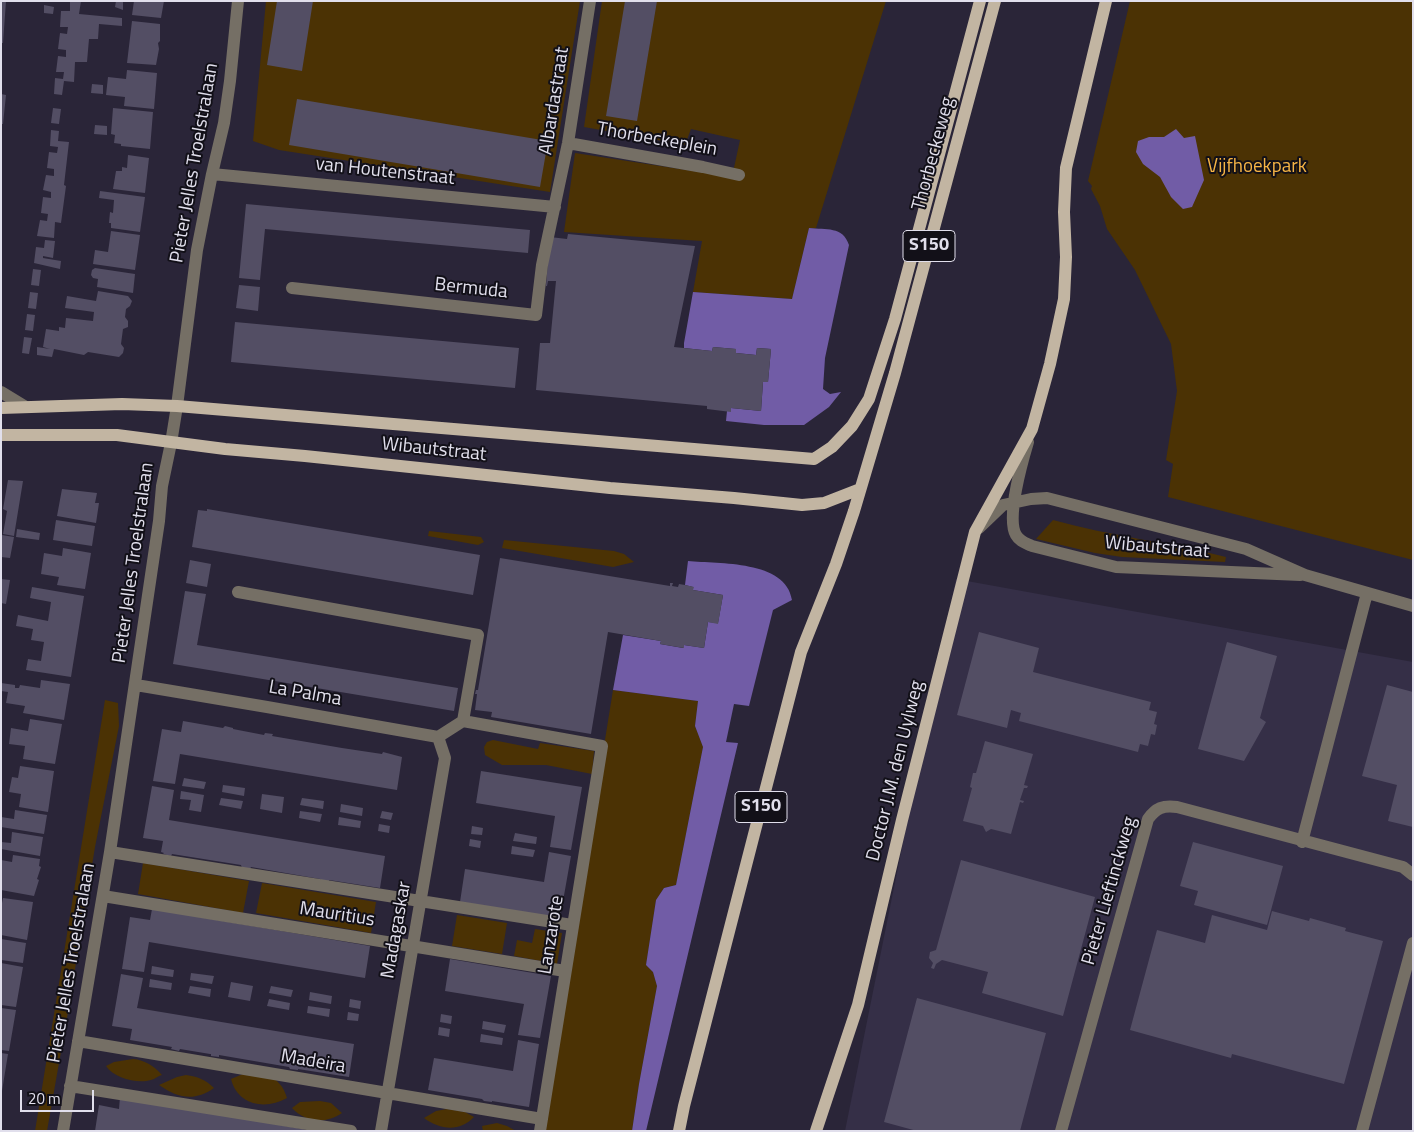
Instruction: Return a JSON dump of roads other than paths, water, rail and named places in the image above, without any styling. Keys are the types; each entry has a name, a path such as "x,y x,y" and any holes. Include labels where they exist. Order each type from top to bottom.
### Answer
{"main road":[{"name":"Wibautstraat","path":"1,408 122,404 177,406 814,459 832,447 852,426 869,399 895,319 980,1"},
{"name":"Thorbeckeweg","path":"860,489 895,373 995,1"},
{"path":"1032,429 1050,364 1064,299 1066,168 1106,1"},
{"name":"Doctor J.M. den Uylweg","path":"816,1131 858,1005 975,532 1032,429"},
{"name":"Wibautstraat","path":"1,435 117,435 171,443 802,506 824,503 860,489"},
{"name":"S150","path":"679,1131 686,1096 801,652 836,564 860,489"}],"street":[{"name":"Pieter Jelles Troelstralaan","path":"63,1131 136,686 162,486 177,406 197,250 224,123 238,1"},
{"name":"Albardastraat","path":"555,207 568,142 590,1"},
{"name":"Thorbeckeplein","path":"568,142 739,175"},
{"name":"van Houtenstraat","path":"212,174 555,207"},
{"name":"Bermuda","path":"292,288 536,315 542,265 555,207"},
{"path":"1,392 24,406"},
{"name":"Wibautstraat","path":"1032,429 1022,461 1015,501 1014,529 1021,541 1032,546 1116,567 1304,575"},
{"name":"Wibautstraat","path":"975,532 1003,505 1015,501 1047,498 1246,549 1304,575 1413,606"},
{"path":"238,592 478,635 463,720 438,737"},
{"path":"1302,842 1367,593"},
{"name":"La Palma","path":"136,686 438,737"},
{"name":"Lanzarote","path":"463,720 602,746 541,1125"},
{"name":"Madagaskar","path":"382,1131 445,758 438,737"},
{"name":"Pieter Lieftinckweg","path":"1061,1131 1148,819 1155,810 1167,806 1177,807 1302,842 1403,867 1413,875"},
{"name":"Mauritius","path":"110,852 572,925"},
{"name":"Mauritius","path":"103,896 565,971"},
{"path":"1362,1131 1413,943"},
{"name":"Madeira","path":"78,1041 388,1094 541,1125"},
{"path":"70,1086 351,1131"}],"park label":[{"name":"Vijfhoekpark","path":"1257,167"}]}
